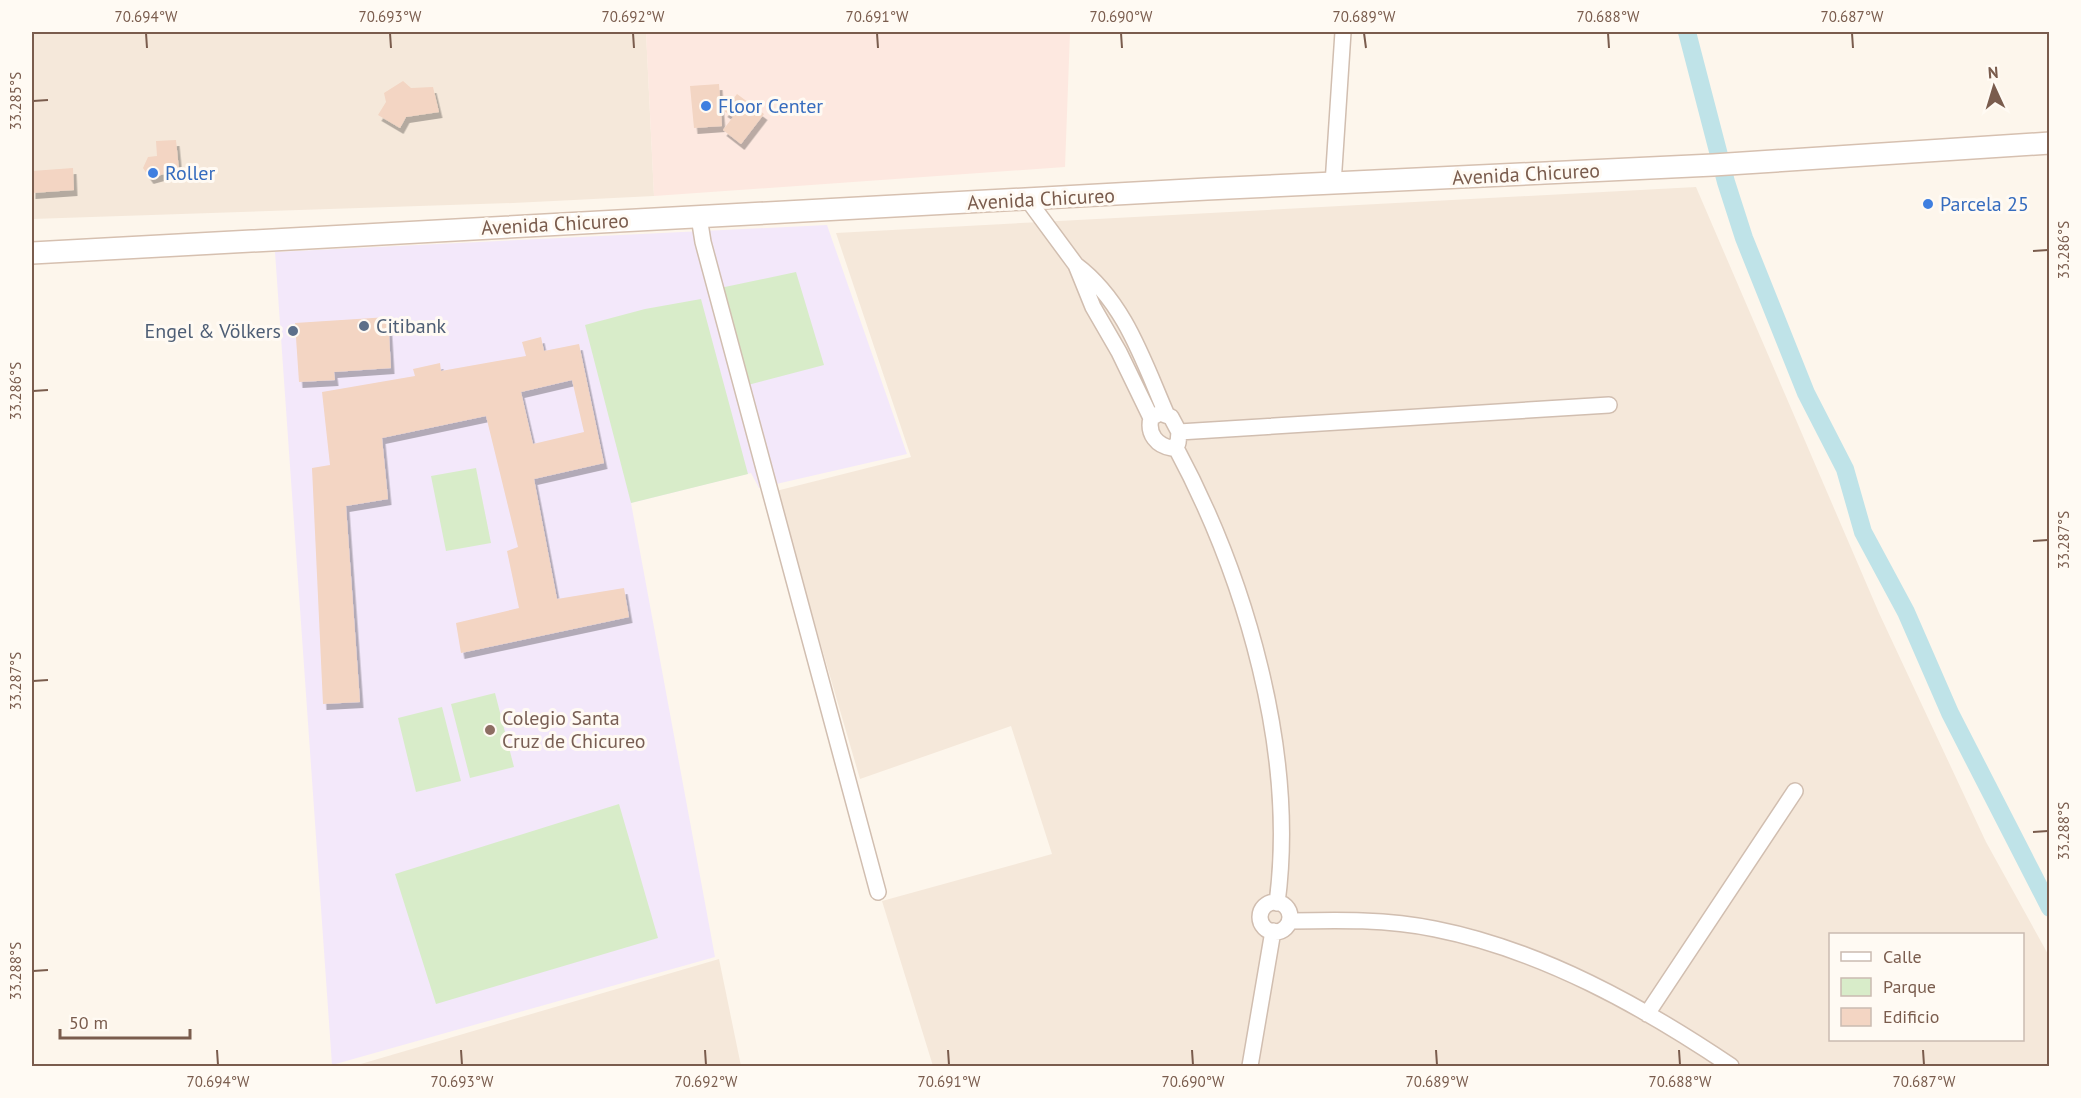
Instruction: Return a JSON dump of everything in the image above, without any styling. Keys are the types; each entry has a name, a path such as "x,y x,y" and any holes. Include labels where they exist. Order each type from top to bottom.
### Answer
{"main road":[{"name":"Avenida Chicureo","path":"32,253 1737,164 2049,143"}],"street":[{"path":"1333,184 1343,32"},
{"path":"1028,200 1076,265 1110,297 1127,326 1226,555 1248,626 1265,696 1275,754 1282,831 1277,903"},
{"path":"699,217 703,242 878,892"},
{"path":"1076,265 1093,307 1119,352 1151,418 1150,429 1157,442 1168,448 1177,439 1609,405"},
{"path":"1151,418 1160,413 1166,414"},
{"path":"1647,1014 1795,791"},
{"path":"1277,903 1286,907 1290,921 1283,930 1273,932 1264,927 1261,912 1268,904 1277,903"},
{"path":"1290,921 1374,921 1465,936 1553,968 1647,1014 1731,1066"},
{"path":"1250,1066 1273,932"}],"shaded area":[{"path":"32,32 646,32 654,196 32,219"},
{"path":"646,32 1070,32 1065,167 654,196"},
{"path":"1696,187 1879,613 1986,842 2049,956 2049,1066 933,1066 882,901 1052,854 1011,726 860,779 776,491 911,457 836,233"},
{"name":"Colegio Santa Cruz de Chicureo","path":"827,225 907,454 759,488 751,473 631,503 715,957 332,1065 275,252"},
{"path":"719,959 741,1066 354,1066"}],"green space":[{"path":"796,272 824,365 744,386 720,288"},
{"path":"701,299 748,474 631,503 585,325 645,309"},
{"path":"476,468 491,543 446,551 431,476"},
{"path":"495,693 514,767 470,778 451,704"},
{"path":"442,707 461,781 416,792 398,718"},
{"path":"619,804 658,938 436,1004 395,874"}],"building":[{"path":"403,81 411,88 433,87 439,112 406,117 400,128 378,115 386,102 384,93"},
{"name":"Floor Center","path":"719,84 722,126 694,128 690,86"},
{"path":"737,94 764,114 741,144 723,130 733,117 724,111"},
{"path":"176,140 179,170 150,178 143,168 148,157 157,156 156,141"},
{"path":"73,168 74,190 32,193 32,171"},
{"path":"388,317 391,368 334,372 335,380 299,382 295,323"},
{"path":"541,337 544,351 579,344 604,463 534,479 557,599 624,588 629,617 461,653 456,623 519,608 507,551 518,547 486,416 382,438 388,499 346,506 360,702 323,704 312,468 330,465 322,392 415,376 413,369 440,363 441,371 526,356 522,342","holes":["572,380 584,432 533,444 521,392"]}],"waterway":[{"path":"1687,32 1726,182 1744,238 1806,393 1845,469 1863,532 1906,612 1950,713 2050,908"}],"place":[{"name":"Floor Center","path":"706,106"},
{"name":"Roller","path":"153,173"},
{"name":"Parcela 25","path":"1928,204"},
{"name":"Citibank","path":"364,326"},
{"name":"Engel & Völkers","path":"293,331"},
{"name":"Colegio Santa Cruz de Chicureo","path":"490,730"}]}
